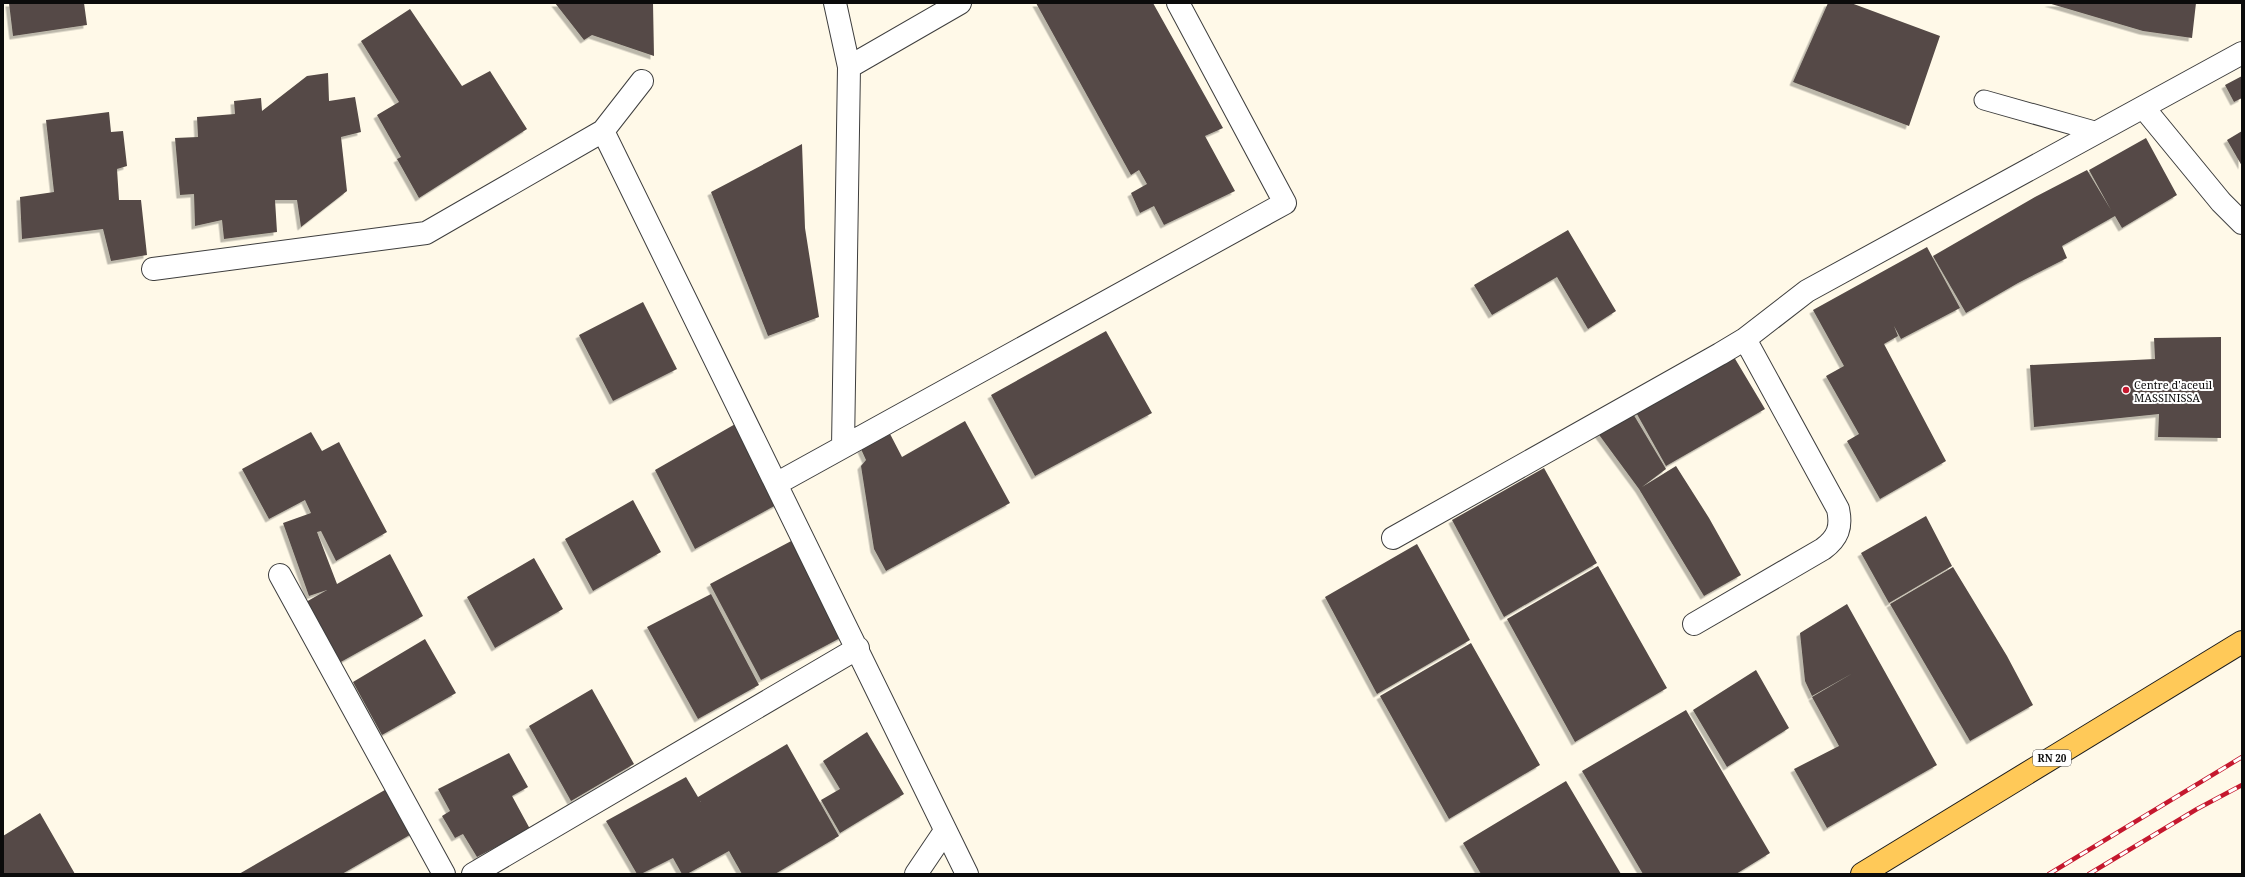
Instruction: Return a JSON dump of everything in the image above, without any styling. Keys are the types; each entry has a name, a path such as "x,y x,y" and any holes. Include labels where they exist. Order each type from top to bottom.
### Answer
{"main road":[{"name":"RN 20","path":"1862,874 2242,642"}],"street":[{"path":"835,3 849,67 843,447"},
{"path":"849,67 960,3"},
{"path":"776,484 1285,203 1178,3"},
{"path":"1393,538 1745,339 1807,291 2242,53"},
{"path":"153,269 426,233 603,131 642,82"},
{"path":"2143,107 2221,202 2242,223"},
{"path":"603,131 858,648 967,874"},
{"path":"1694,624 1823,549 1836,537 1839,529 1838,509 1745,339"},
{"path":"280,575 444,874"},
{"path":"473,874 858,648"},
{"path":"916,874 945,831"}],"lane":[{"path":"1984,100 2098,132"}],"building":[{"path":"9,3 84,3 87,25 13,36"},
{"path":"555,3 653,3 654,56 592,35 584,40"},
{"path":"1036,3 1153,3 1223,128 1205,136 1235,191 1164,225 1154,206 1140,213 1131,193 1147,184 1139,170 1131,175"},
{"path":"1828,3 1851,3 1940,36 1909,126 1793,82"},
{"path":"2048,3 2196,3 2192,38 2143,31"},
{"path":"410,9 462,86 490,71 527,129 419,198 397,159 401,157 377,115 399,102 361,41"},
{"path":"328,73 329,101 355,97 361,132 341,137 347,191 301,227 297,200 275,200 277,232 224,239 222,220 195,226 194,194 180,195 175,138 198,137 197,117 235,114 234,101 261,98 262,111 307,76"},
{"path":"2242,76 2242,98 2234,102 2225,85"},
{"path":"109,112 111,132 123,131 127,166 117,169 119,200 141,200 147,255 111,261 103,229 22,239 20,197 54,192 46,120"},
{"path":"2242,131 2242,166 2227,140"},
{"path":"2146,138 2177,195 2122,228 2115,216 2062,246 2067,258 2018,283 1966,313 1933,256 2035,197 2087,170 2111,210 2089,170"},
{"path":"802,144 805,228 819,317 768,336 711,192"},
{"path":"1568,230 1616,311 1588,329 1557,277 1492,315 1474,285"},
{"path":"1927,247 1960,308 1901,339 1894,326 1898,336 1884,344 1946,461 1880,499 1847,441 1859,434 1826,376 1844,366 1813,310"},
{"path":"643,302 677,369 613,401 579,335"},
{"path":"1106,331 1152,413 1035,476 991,395"},
{"name":"Centre d'aceuil MASSINISSA","path":"2221,337 2221,438 2158,437 2159,414 2034,427 2030,365 2155,359 2154,338"},
{"path":"1731,352 1765,409 1666,466 1633,407"},
{"path":"1632,412 1666,469 1642,487 1676,466 1709,518 1741,575 1704,596 1639,489 1597,432"},
{"path":"965,421 1010,503 886,571 874,549 861,466 866,460 861,449 889,432 902,457"},
{"path":"737,423 778,504 695,549 655,470"},
{"path":"311,432 322,451 339,442 387,532 336,561 321,531 317,532 337,584 390,554 423,616 339,663 306,602 327,590 309,596 283,523 311,513 305,500 269,519 242,469"},
{"path":"1544,468 1597,563 1504,617 1452,520"},
{"path":"633,500 661,552 593,591 565,539"},
{"path":"1926,516 1952,566 1889,603 1861,553"},
{"path":"795,539 844,636 761,680 710,584"},
{"path":"1417,544 1470,640 1377,694 1325,597"},
{"path":"534,558 563,609 495,648 467,597"},
{"path":"1598,566 1667,688 1575,742 1507,619"},
{"path":"1953,567 2007,656 2033,705 1970,741 1890,604"},
{"path":"711,594 759,685 698,719 647,627"},
{"path":"1847,604 1937,765 1827,828 1794,769 1839,746 1812,697 1853,673 1812,696 1805,681 1800,633"},
{"path":"425,639 456,693 382,735 353,682"},
{"path":"1471,643 1540,765 1449,819 1380,696"},
{"path":"1756,670 1789,728 1727,767 1693,710"},
{"path":"592,689 634,764 571,801 529,726"},
{"path":"1686,710 1770,853 1736,874 1643,874 1582,771"},
{"path":"867,732 904,794 840,833 821,800 840,789 823,761"},
{"path":"787,744 839,836 775,874 742,874 729,851 687,874 682,874 673,858 641,874 637,874 606,821 686,777 698,797"},
{"path":"509,753 528,787 512,796 530,829 477,857 463,834 455,838 442,816 450,811 438,789"},
{"path":"1566,781 1621,874 1481,874 1463,843"},
{"path":"390,787 415,832 342,874 239,874"},
{"path":"40,813 75,874 3,874 3,836"}],"railway":[{"path":"2049,874 2242,757"},
{"path":"2089,874 2197,809 2242,785"}],"place":[{"name":"Centre d'aceuil MASSINISSA","path":"2126,390"}]}
